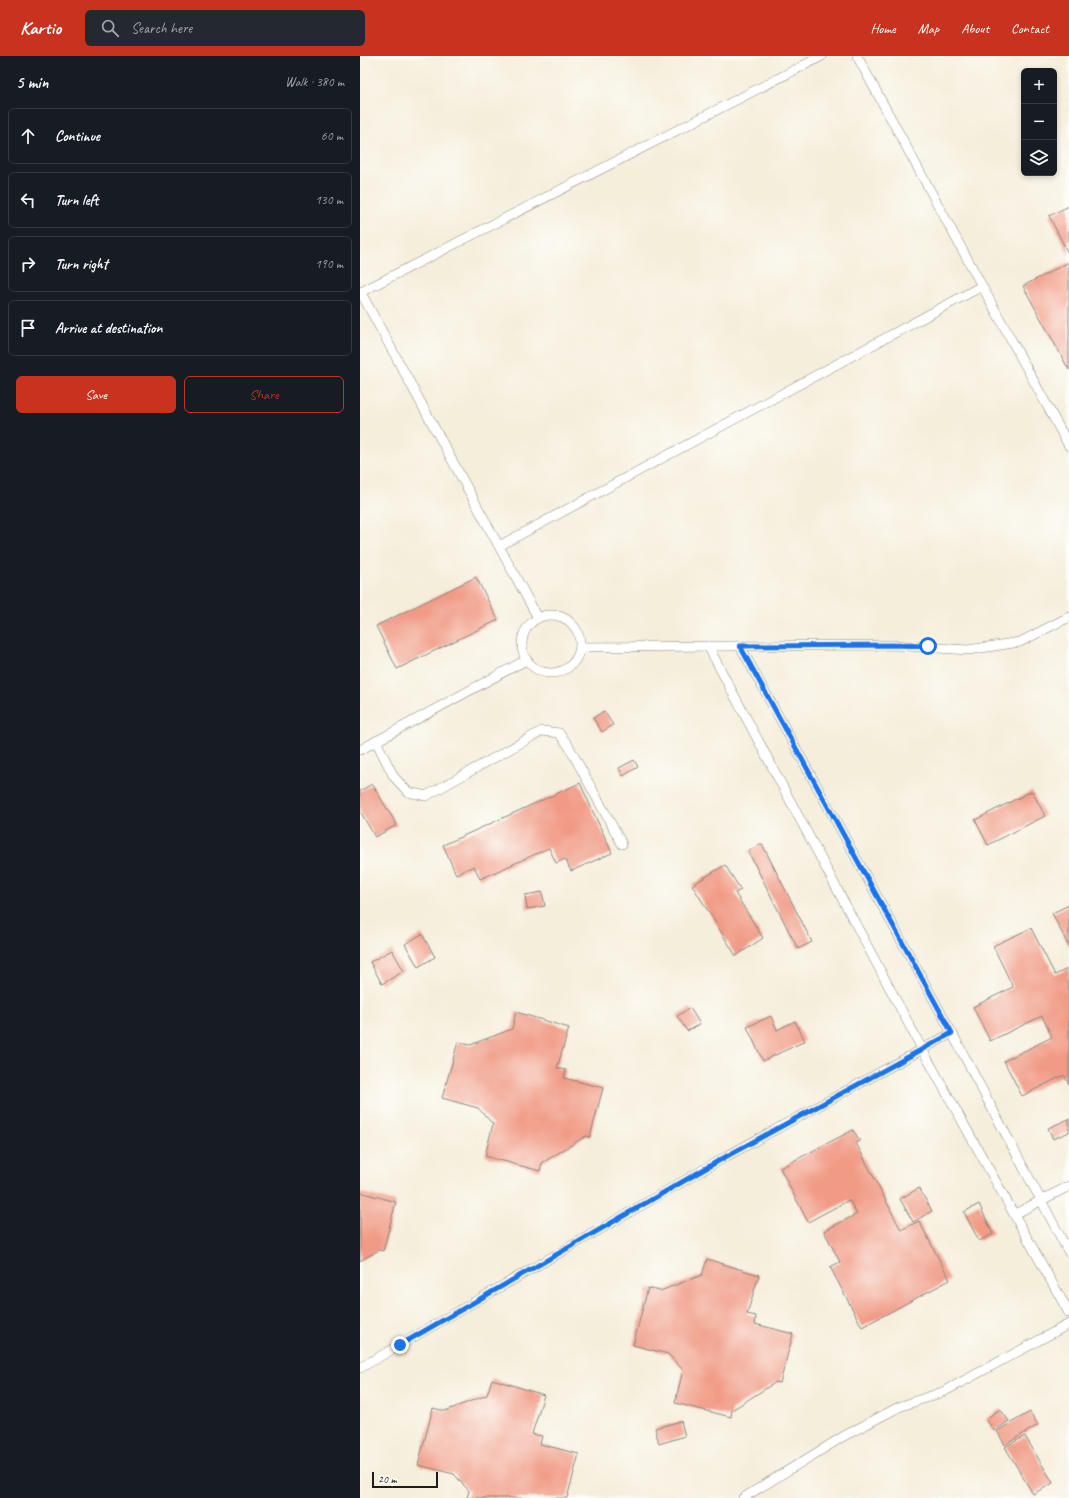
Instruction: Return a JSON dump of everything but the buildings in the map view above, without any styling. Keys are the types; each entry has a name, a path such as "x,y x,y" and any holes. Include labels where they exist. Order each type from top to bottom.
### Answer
{"lane":[{"path":"538,618 360,292 822,56"},
{"path":"857,56 1069,446"},
{"path":"499,546 982,286"},
{"path":"547,615 556,615 568,620 578,630 581,647 579,656 574,664 567,670 558,673 540,672 532,667 526,660 522,652 522,641 524,632 530,624 538,618 547,615"},
{"path":"581,647 892,645 968,650 1020,642 1069,617"},
{"path":"708,646 922,1049 1069,1313"},
{"path":"740,646 952,1033 1069,1253"},
{"path":"360,750 526,660"},
{"path":"376,741 394,777 408,792 426,796 542,731 558,733 568,745 622,844"},
{"path":"360,1368 660,1195 952,1033"},
{"path":"1015,1214 1069,1186"},
{"path":"743,1498 844,1436 899,1407 945,1391 1069,1324"}],"route":[{"path":"400,1345 727,1156 952,1033 740,646 928,646"}]}
